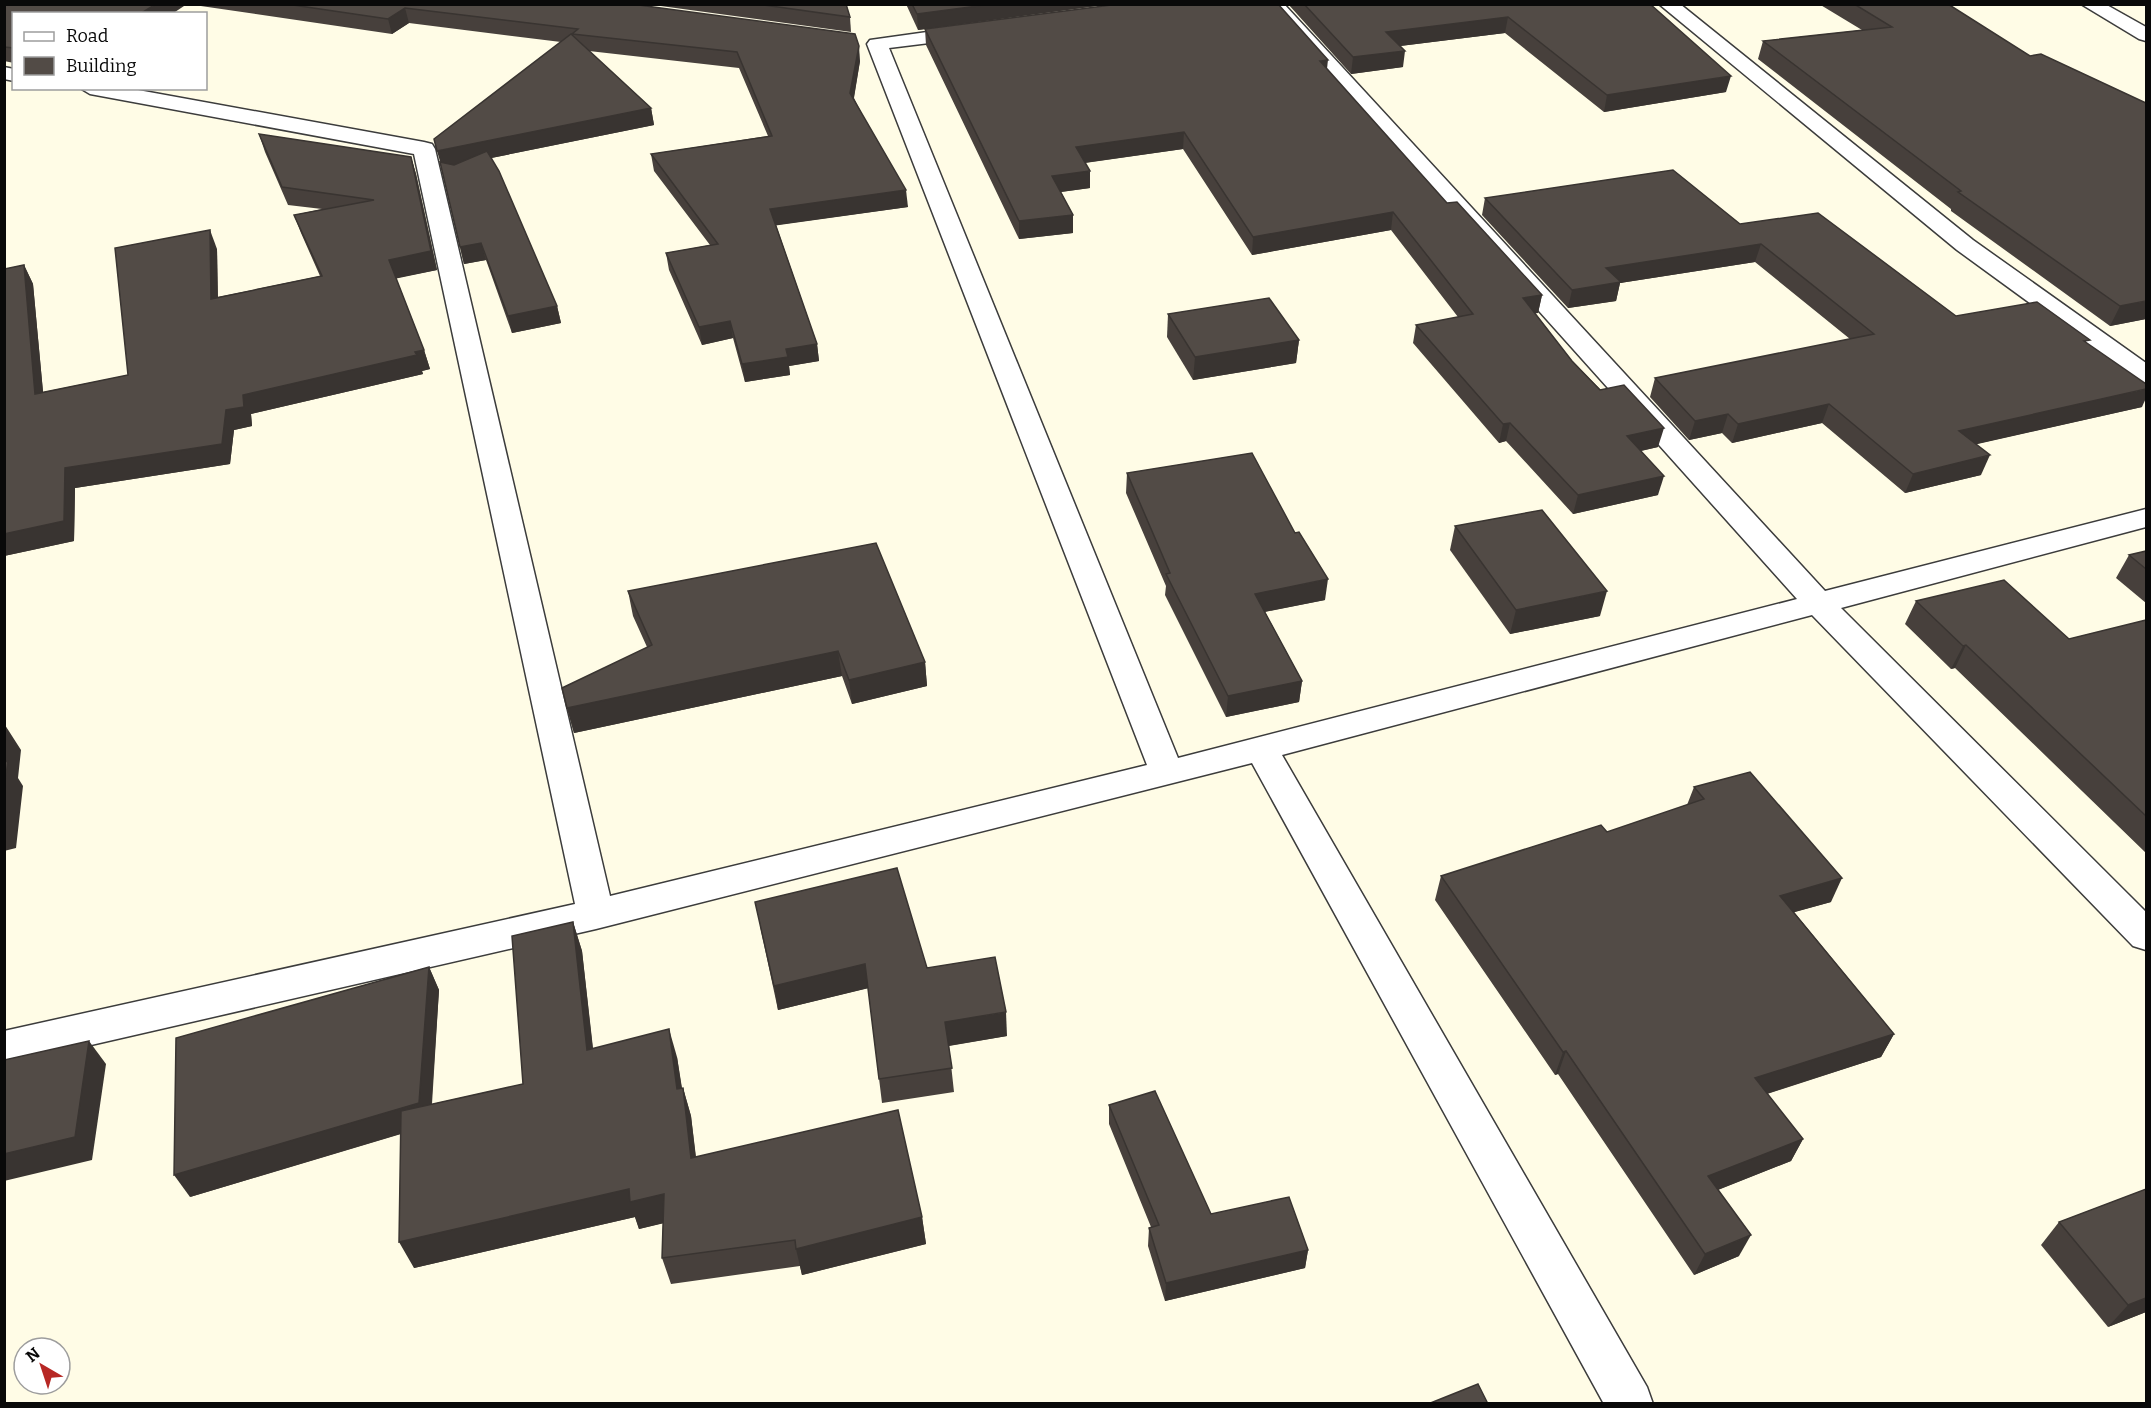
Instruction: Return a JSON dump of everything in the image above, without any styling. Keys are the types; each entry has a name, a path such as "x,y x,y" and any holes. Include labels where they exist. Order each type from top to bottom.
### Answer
{"street":[{"path":"1273,4 1819,604 2146,934"},
{"path":"1668,4 1965,245 2146,375"},
{"path":"2090,4 2146,35"},
{"path":"994,29 866,42 1167,773"},
{"path":"101,90 424,149 596,914"},
{"path":"4,1048 596,914 1167,773 2146,518"},
{"path":"1261,749 1630,1404"}],"building":[{"path":"4,4 156,4 143,12 12,12 12,48 4,47"},
{"path":"286,4 631,4 855,34 859,46 850,93 906,190 770,209 817,344 786,349 788,357 742,364 730,321 699,327 666,253 718,244 651,154 772,136 737,52 572,34 578,29 405,8 388,19"},
{"path":"756,4 846,4 850,17"},
{"path":"912,4 993,4 917,14"},
{"path":"1119,4 1278,4 1328,60 1320,61 1447,203 1457,202 1542,295 1523,298 1572,361 1600,390 1624,385 1664,428 1627,436 1664,476 1578,495 1510,423 1503,424 1416,325 1473,314 1393,212 1253,237 1184,132 1076,147 1090,171 1052,176 1073,215 1019,221 925,29"},
{"path":"1304,4 1650,4 1731,76 1607,95 1508,17 1386,32 1405,51 1353,57"},
{"path":"1854,4 1948,4 2030,56 2041,54 2146,103 2146,301 2120,306 1958,192 1961,191 1763,41 1892,27"},
{"path":"571,34 651,108 437,151 434,139"},
{"path":"259,134 411,157 431,251 389,260 424,350 415,352 417,355 243,395 244,407 226,410 222,444 65,468 64,521 4,534 4,269 24,265 35,394 128,375 115,248 210,230 211,299 322,276 294,215 374,200 282,187"},
{"path":"487,151 499,171 557,306 508,316 481,243 460,247 440,162 454,165"},
{"path":"1673,170 1740,224 1818,213 1956,316 2037,302 2090,340 2084,341 2146,384 2146,389 1959,431 1990,455 1913,474 1829,404 1738,424 1728,414 1695,421 1655,378 1874,334 1761,244 1606,268 1621,282 1572,290 1485,198"},
{"path":"1269,298 1299,340 1195,357 1168,314"},
{"path":"1252,453 1295,533 1299,532 1328,579 1255,594 1302,681 1228,696 1166,574 1170,573 1127,473"},
{"path":"1542,510 1607,591 1516,610 1455,526"},
{"path":"876,543 925,662 849,680 838,651 567,708 562,688 652,645 628,591"},
{"path":"2146,551 2146,569 2129,555"},
{"path":"2004,580 2069,639 2146,620 2146,816 1966,645 1963,646 1916,601"},
{"path":"8,761 4,789 4,762"},
{"path":"1750,772 1842,878 1780,896 1894,1034 1755,1078 1803,1139 1708,1176 1751,1235 1705,1254 1566,1051 1563,1052 1441,876 1601,825 1607,832 1704,799 1694,787"},
{"path":"897,868 927,968 995,957 1006,1012 945,1022 952,1068 879,1079 865,964 774,986 755,902"},
{"path":"573,922 587,1050 669,1029 677,1089 683,1088 691,1158 898,1110 922,1217 796,1249 795,1240 662,1258 664,1194 630,1202 629,1189 399,1242 401,1111 523,1084 512,936"},
{"path":"429,967 419,1103 174,1175 176,1038"},
{"path":"89,1041 75,1137 4,1154 4,1060"},
{"path":"1155,1091 1211,1214 1289,1197 1308,1250 1166,1283 1149,1228 1159,1225 1109,1105"},
{"path":"2146,1189 2146,1298 2128,1305 2059,1222"},
{"path":"1478,1384 1488,1404 1428,1404"}]}
